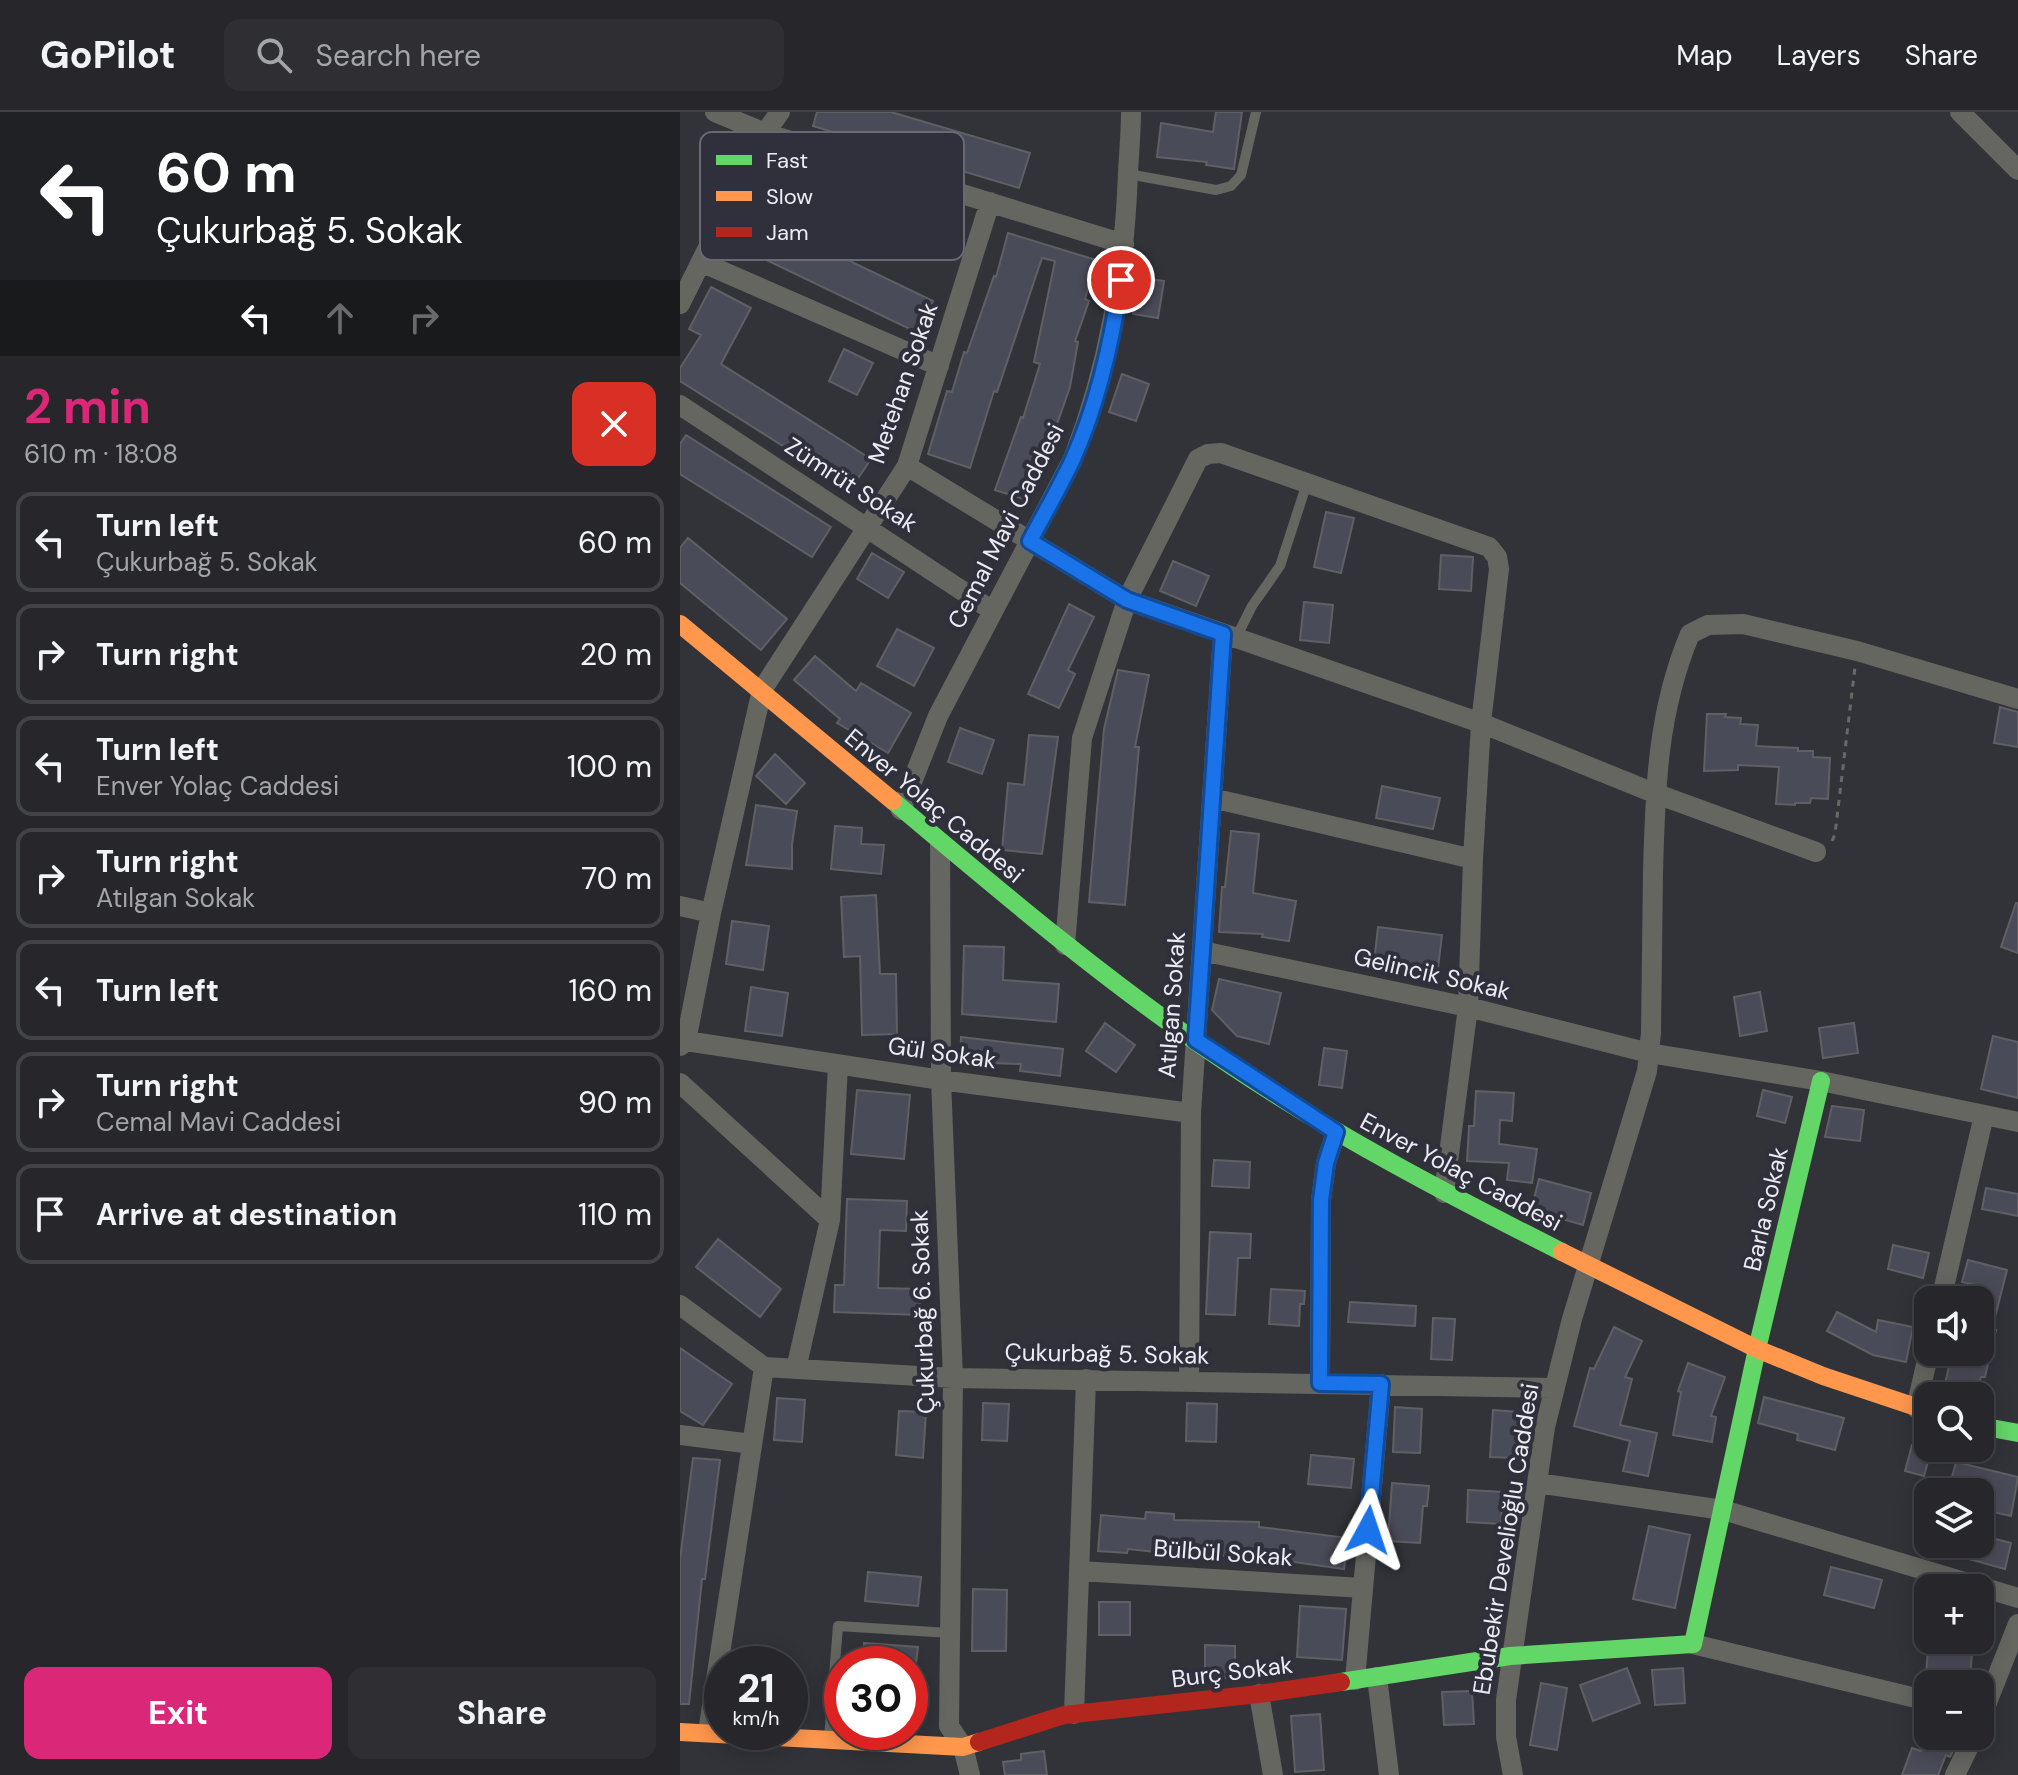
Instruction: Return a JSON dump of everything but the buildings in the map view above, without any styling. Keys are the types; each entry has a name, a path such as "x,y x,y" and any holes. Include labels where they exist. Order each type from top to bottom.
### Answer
{"street":[{"path":"715,112 763,132"},
{"path":"766,132 780,112"},
{"name":"Cemal Mavi Caddesi","path":"901,810 938,716 1073,459 1096,396 1117,304 1124,244 1131,112"},
{"path":"1960,112 2018,170"},
{"path":"964,194 1124,244"},
{"name":"Metehan Sokak","path":"762,690 907,466 990,202"},
{"path":"680,304 701,262 939,366"},
{"name":"Zümrüt Sokak","path":"680,405 993,611"},
{"path":"1065,945 1082,738 1127,600 1195,463 1208,454 1221,453 1482,543 1494,552 1499,569 1481,723 1468,1007 1444,1193"},
{"path":"907,466 1127,600 1481,723 1654,793 1816,852"},
{"name":"Ebubekir Develioğlu Caddesi","path":"1513,1775 1505,1718 1510,1656 1554,1388 1642,1089 1649,1053 1654,793 1669,693 1690,634 1708,625 1731,622 1857,651"},
{"name":"Enver Yolaç Caddesi","path":"680,624 1065,945 1196,1040 1336,1132 1444,1193 1757,1349 1914,1407"},
{"name":"Atılgan Sokak","path":"1189,1380 1191,1113 1212,798 1230,636"},
{"path":"1857,651 2018,699"},
{"path":"683,1043 762,690"},
{"path":"1212,798 1473,859"},
{"name":"Çukurbağ 6. Sokak","path":"940,842 941,1080 953,1378 949,1726 963,1747 970,1775"},
{"path":"680,906 711,913"},
{"name":"Gelincik Sokak","path":"1202,951 1468,1007 1649,1053 1821,1081 2018,1122"},
{"name":"Gül Sokak","path":"683,1043 1191,1113"},
{"path":"796,1369 830,1220 838,1065"},
{"name":"Barla Sokak","path":"1693,1644 1757,1349 1821,1081"},
{"path":"680,1083 830,1220"},
{"path":"1944,1286 1984,1115"},
{"path":"1320,1383 1321,1200 1326,1163 1336,1132"},
{"path":"680,1305 764,1367 721,1646"},
{"name":"Çukurbağ 5. Sokak","path":"764,1367 953,1378 1554,1388"},
{"path":"1074,1714 1086,1379"},
{"path":"1355,1680 1381,1384"},
{"path":"1994,1429 2018,1433"},
{"path":"680,1435 752,1444"},
{"path":"1537,1483 1723,1510 2018,1598"},
{"name":"Bülbül Sokak","path":"1079,1571 1363,1588"},
{"path":"1994,1684 2018,1624"},
{"path":"1693,1644 1914,1698"},
{"name":"Burç Sokak","path":"928,1745 963,1747 1074,1714 1259,1694 1510,1656 1693,1644"},
{"path":"1377,1677 1389,1775"},
{"path":"1259,1694 1273,1775"},
{"name":"Burç Sokak","path":"680,1732 704,1732"},
{"path":"1955,1775 1967,1750"}],"lane":[{"path":"1128,174 1216,190 1231,186 1241,175 1256,112"},
{"path":"1230,636 1280,566 1307,483"},
{"path":"836,1646 838,1626 950,1633"}],"path":[{"path":"1816,852 1830,845 1835,834 1857,651"}],"traffic: fast":[{"path":"893,801 1102,972 1233,1067 1394,1164 1562,1252"},
{"path":"1341,1682 1510,1656 1693,1644 1757,1349 1821,1081"},
{"path":"1994,1429 2018,1433"}],"traffic: slow":[{"path":"680,624 893,801"},
{"path":"1562,1252 1757,1349 1823,1376 1914,1406"},
{"path":"680,1732 963,1747 979,1742"}],"traffic: jam":[{"path":"979,1742 1064,1715 1341,1682"}],"route":[{"path":"1121,280 1110,344 1088,421 1073,459 1030,541 1127,600 1223,634 1196,1040 1336,1132 1326,1163 1321,1200 1320,1383 1381,1384 1368,1530"}]}
